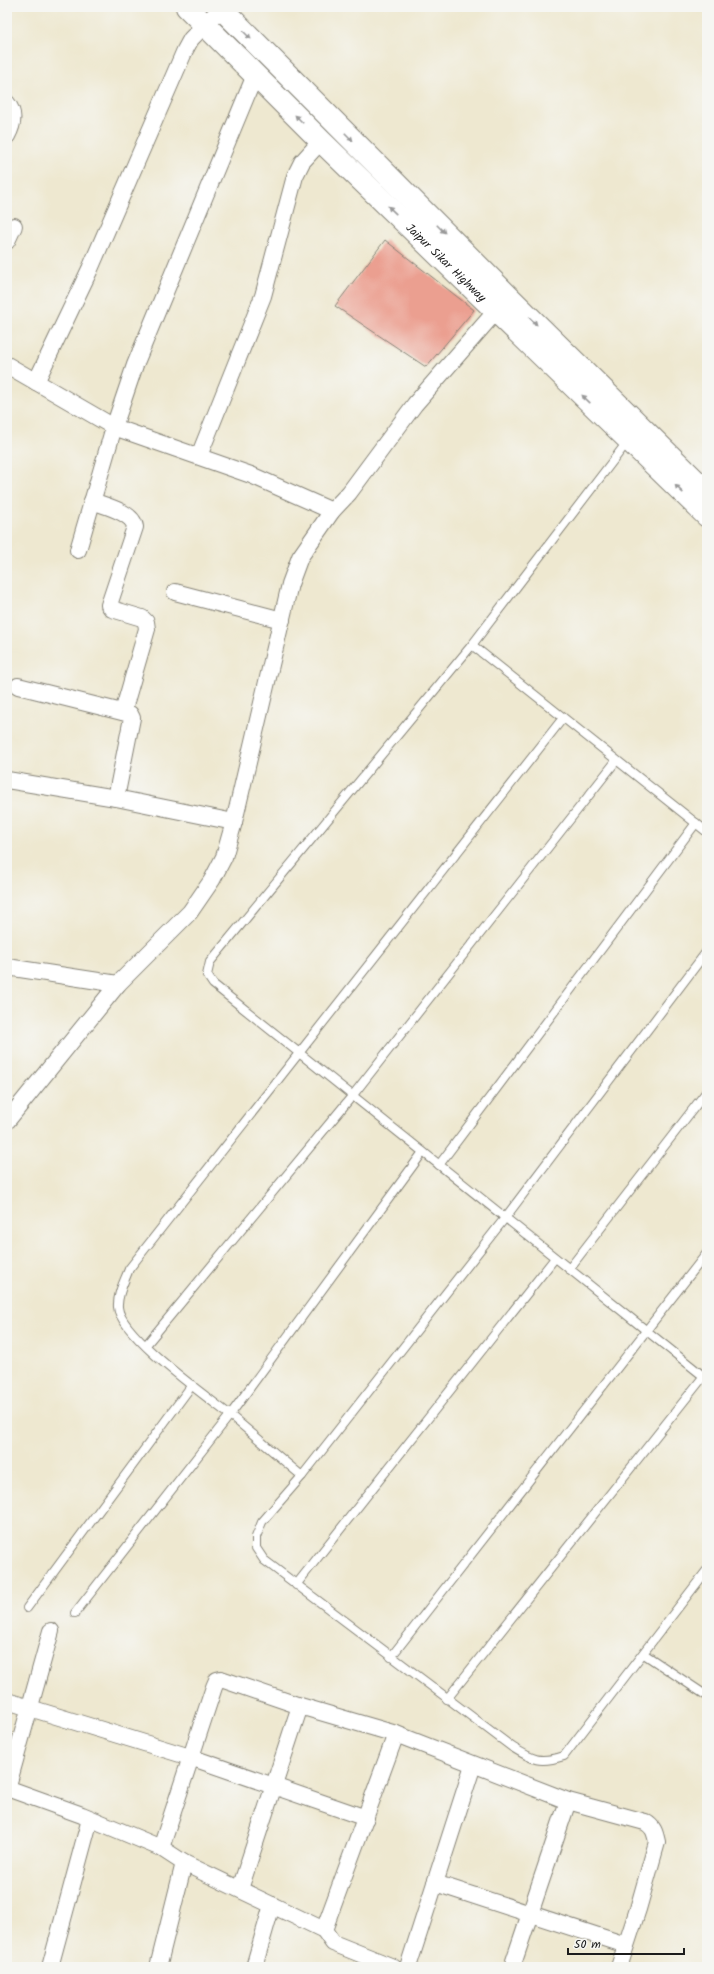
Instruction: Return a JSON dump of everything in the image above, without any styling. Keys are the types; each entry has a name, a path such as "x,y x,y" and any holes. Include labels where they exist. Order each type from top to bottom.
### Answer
{"main road":[{"name":"Jaipur Sikar Highway","path":"220,7 502,304 635,434 707,516"},
{"name":"Jaipur Sikar Highway","path":"196,13 321,141 502,304"},
{"name":"Jaipur Sikar Highway","path":"635,434 707,492"}],"street":[{"path":"36,382 90,269 190,39 196,13 220,7"},
{"path":"78,550 114,427 135,366 255,75"},
{"path":"7,103 12,112 13,122 7,136"},
{"path":"199,456 263,296 295,176 302,162 321,141"},
{"path":"7,240 14,226"},
{"path":"7,1121 118,984 190,912 212,880 224,857 234,822 290,584 300,557 332,510 349,493 415,404 502,304"},
{"path":"7,365 114,427 251,475 332,510"},
{"path":"92,501 129,516 134,522 135,527 109,605 112,609 142,618 146,622 147,629 123,712"},
{"path":"175,592 282,620"},
{"path":"18,686 130,714 132,718 116,798"},
{"path":"7,780 116,798 234,822"},
{"path":"7,967 118,984"},
{"path":"51,1631 7,1788 161,1848 184,1863 324,1930 333,1943 393,1967"},
{"path":"161,1848 190,1757 217,1680 221,1679 300,1706 396,1734 568,1801 645,1822 654,1831 657,1842 638,1909 619,1967"},
{"path":"7,1701 190,1757 275,1785 366,1818"},
{"path":"240,1889 300,1706"},
{"path":"324,1930 396,1734"},
{"path":"408,1967 473,1765"},
{"path":"512,1967 568,1801"},
{"path":"50,1967 90,1820"},
{"path":"158,1967 184,1863"},
{"path":"436,1883 530,1915 626,1945"},
{"path":"254,1967 272,1905"}],"lane":[{"path":"448,1699 706,1376 646,1331 353,1095 212,984 207,975 210,962 472,645 635,434"},
{"path":"472,645 707,832"},
{"path":"302,1476 230,1415 166,1366 122,1321 118,1306 121,1290 130,1269 563,718"},
{"path":"146,1345 353,1095 616,761"},
{"path":"439,1165 696,823"},
{"path":"707,951 505,1218 302,1476 262,1522 256,1537 256,1548 264,1560 296,1585 512,1747 531,1758 548,1761 564,1756 644,1654 707,1570"},
{"path":"569,1269 707,1091"},
{"path":"75,1613 230,1415 423,1152"},
{"path":"391,1657 707,1253"},
{"path":"296,1585 555,1258"},
{"path":"27,1608 192,1385"},
{"path":"644,1654 707,1696"}],"building":[{"path":"385,240 474,310 426,367 335,306"}]}
